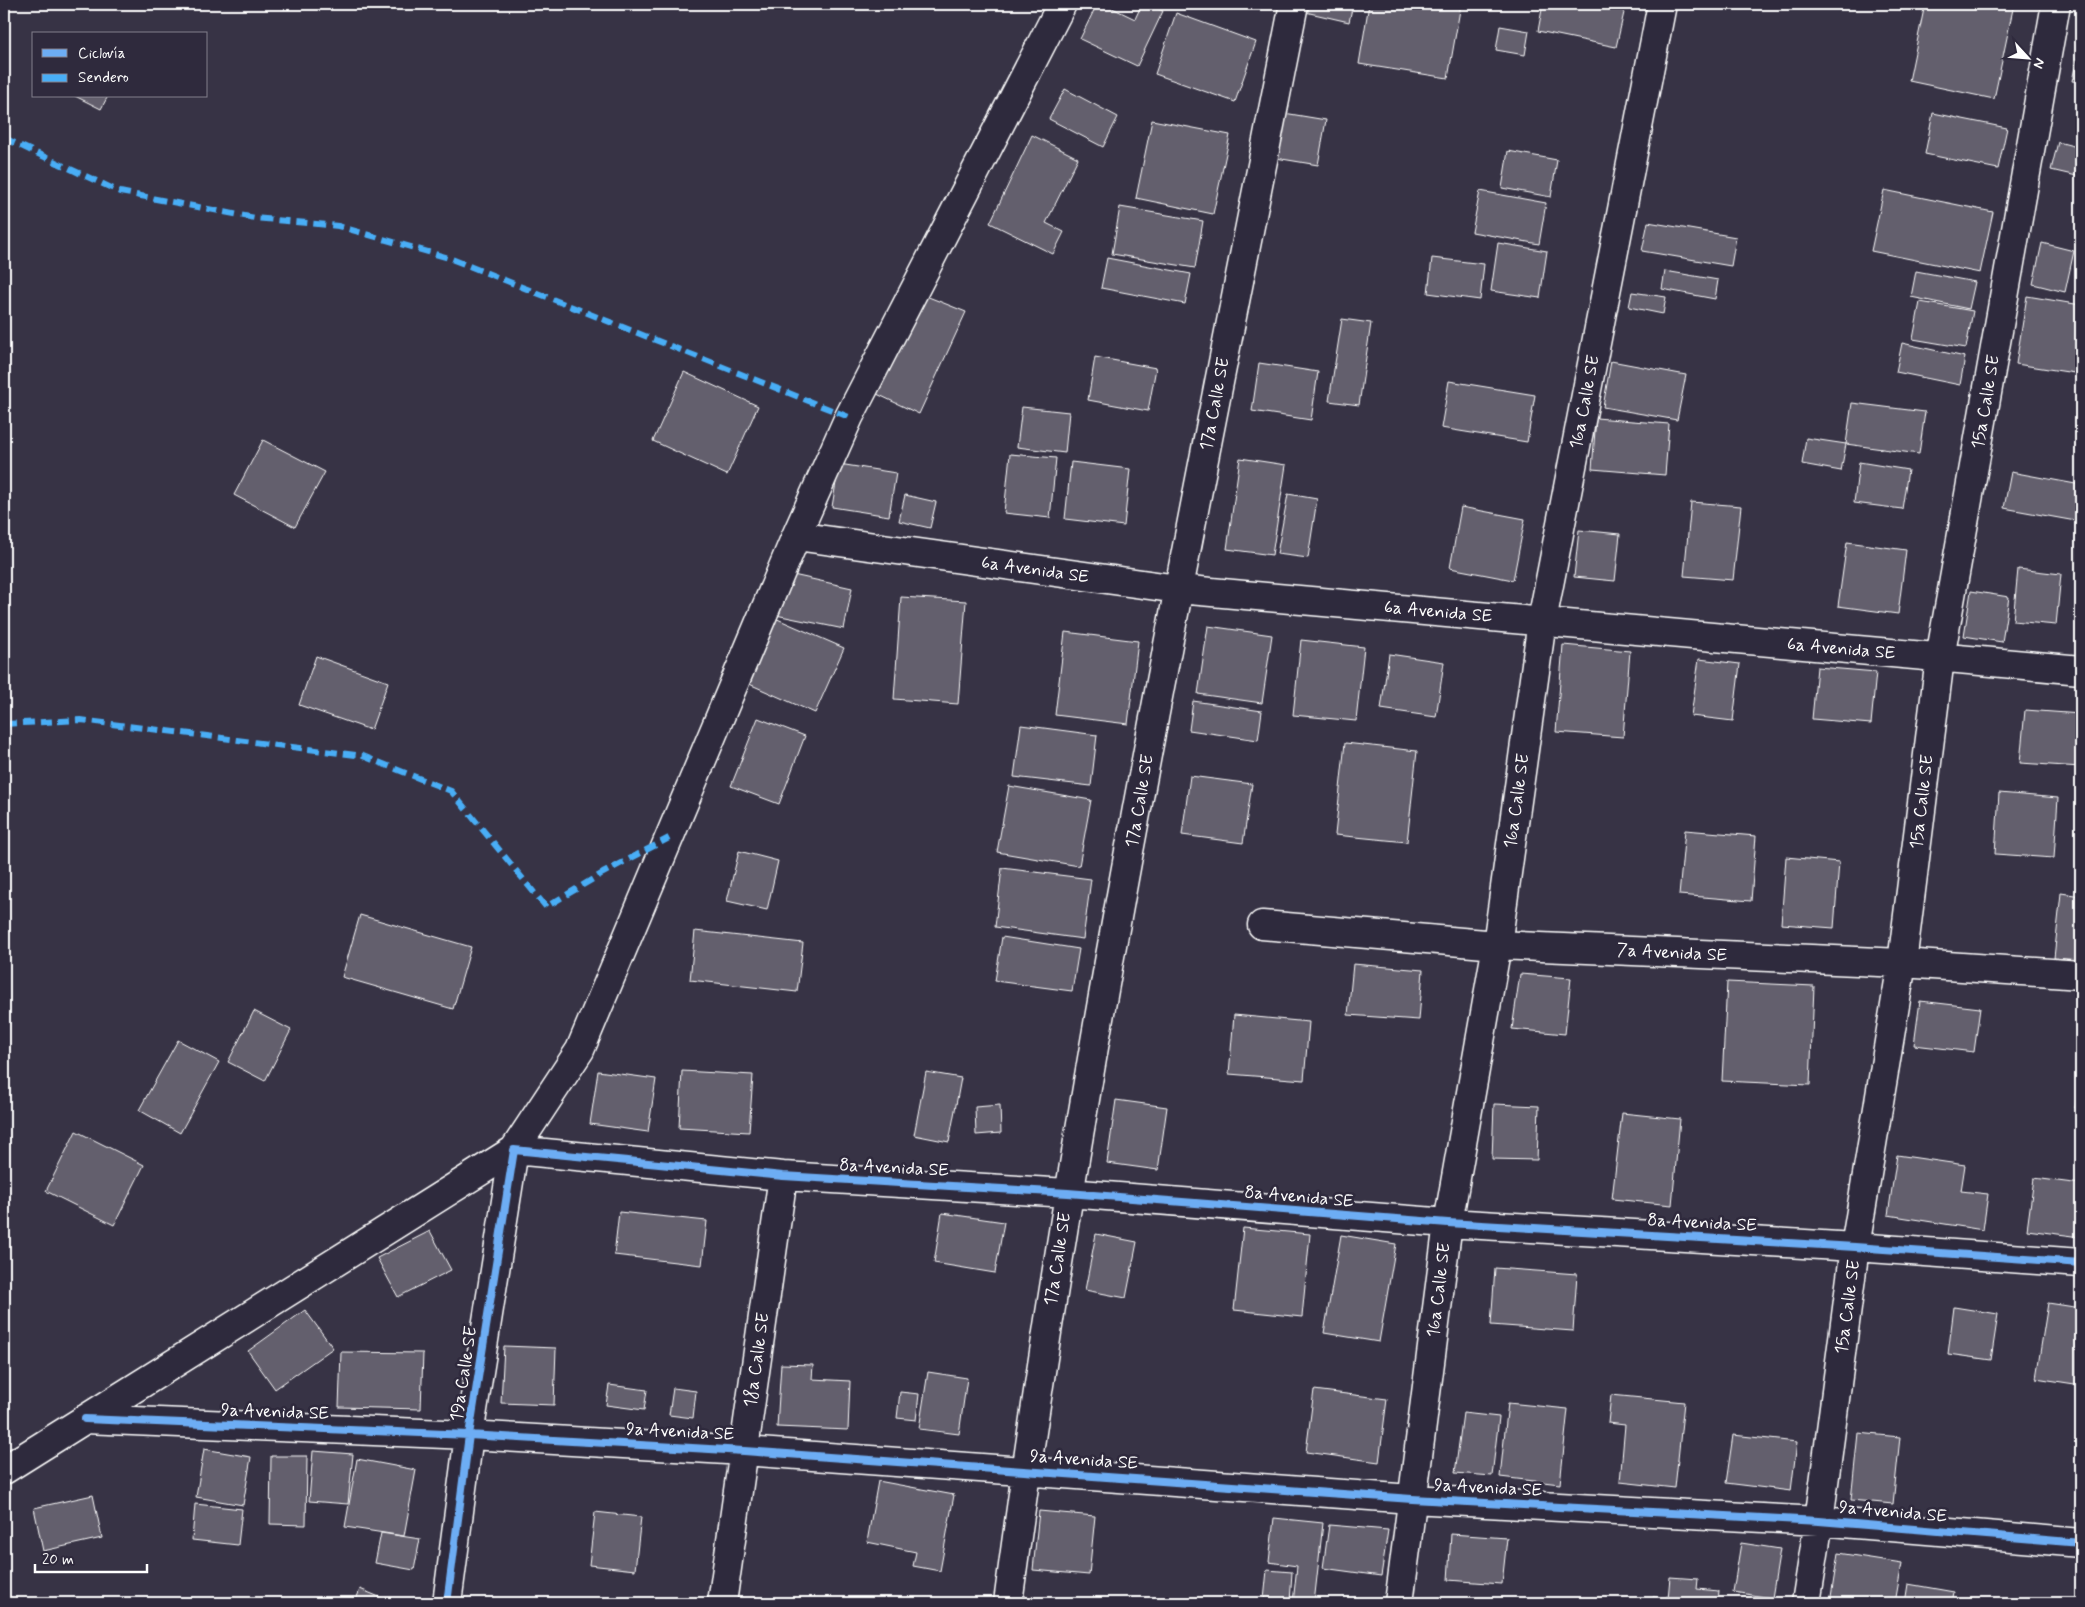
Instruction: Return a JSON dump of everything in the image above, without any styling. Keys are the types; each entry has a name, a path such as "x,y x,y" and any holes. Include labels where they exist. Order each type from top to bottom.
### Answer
{"street":[{"path":"4,1470 514,1150 580,1050 796,536 849,417 1062,4"},
{"name":"17a Calle SE","path":"1008,1603 1068,1194 1178,590 1294,4"},
{"name":"16a Calle SE","path":"1399,1603 1448,1224 1497,945 1542,621 1662,4"},
{"name":"15a Calle SE","path":"1806,1603 1819,1521 1855,1247 1902,963 1940,658 2056,4"},
{"name":"6a Avenida SE","path":"796,536 1178,590 2081,670"},
{"name":"7a Avenida SE","path":"1262,925 1497,945 1902,963 2081,975"},
{"name":"8a Avenida SE","path":"514,1150 783,1176 1068,1194 1448,1224 1855,1247 2081,1263"},
{"name":"19a Calle SE","path":"447,1603 469,1435 514,1150"},
{"name":"18a Calle SE","path":"722,1603 783,1176"},
{"name":"9a Avenida SE","path":"85,1419 469,1435 744,1451 1412,1499 1819,1521 2081,1543"}],"building":[{"path":"1097,4 1104,4 1135,19 1142,4 1148,4 1163,11 1137,66 1080,39"},
{"path":"1303,4 1353,4 1349,22 1301,11"},
{"path":"1369,4 1461,4 1448,78 1359,64"},
{"path":"1543,4 1626,4 1616,47 1538,31"},
{"path":"1925,4 2014,4 1994,99 1909,81"},
{"path":"1176,13 1256,42 1235,102 1155,74"},
{"path":"1500,26 1529,31 1525,55 1496,50"},
{"path":"2081,39 2081,82 2072,81"},
{"path":"1065,89 1118,117 1103,147 1049,119"},
{"path":"79,98 107,98 101,109"},
{"path":"1278,112 1326,120 1318,165 1270,157"},
{"path":"1933,113 2007,128 1998,169 1925,154"},
{"path":"1152,120 1230,135 1213,214 1136,198"},
{"path":"1032,135 1078,158 1046,223 1064,232 1053,254 990,223"},
{"path":"2058,142 2081,148 2081,177 2051,170"},
{"path":"1508,151 1557,160 1551,197 1502,188"},
{"path":"1884,190 1993,212 1980,273 1871,251"},
{"path":"1480,191 1546,203 1539,244 1472,232"},
{"path":"1120,207 1203,221 1195,268 1112,254"},
{"path":"1648,222 1736,237 1731,266 1642,251"},
{"path":"1498,243 1547,251 1540,298 1491,291"},
{"path":"2042,243 2074,251 2065,292 2033,284"},
{"path":"1107,258 1191,274 1185,304 1101,288"},
{"path":"1432,258 1484,264 1480,300 1428,293"},
{"path":"1665,271 1718,280 1715,299 1662,289"},
{"path":"1916,271 1975,282 1969,309 1911,297"},
{"path":"1632,292 1666,297 1663,314 1629,307"},
{"path":"921,294 966,312 919,414 877,394"},
{"path":"2027,296 2081,305 2081,374 2016,364"},
{"path":"1920,302 1973,311 1966,348 1913,339"},
{"path":"1342,319 1371,323 1359,405 1329,401"},
{"path":"1902,343 1965,357 1960,385 1896,372"},
{"path":"1095,357 1156,368 1148,411 1088,400"},
{"path":"1611,361 1686,375 1677,420 1603,407"},
{"path":"1259,363 1318,372 1311,420 1252,411"},
{"path":"684,372 758,406 727,475 653,441"},
{"path":"1449,381 1535,395 1527,442 1441,428"},
{"path":"1852,403 1925,412 1919,454 1846,444"},
{"path":"1022,407 1069,412 1065,453 1017,447"},
{"path":"1596,418 1669,424 1665,475 1592,469"},
{"path":"1806,438 1846,444 1841,471 1802,464"},
{"path":"263,440 325,472 295,527 234,495"},
{"path":"1010,454 1056,458 1050,518 1004,513"},
{"path":"1240,458 1286,465 1272,555 1227,549"},
{"path":"1071,462 1130,469 1124,526 1065,519"},
{"path":"1859,462 1908,470 1902,509 1854,503"},
{"path":"839,464 896,473 889,516 832,507"},
{"path":"2011,472 2081,485 2081,522 2004,508"},
{"path":"1288,494 1317,499 1308,558 1277,554"},
{"path":"905,495 936,502 930,528 899,521"},
{"path":"1691,502 1741,506 1733,580 1684,576"},
{"path":"1461,507 1525,519 1513,580 1450,568"},
{"path":"1579,530 1620,534 1615,581 1574,577"},
{"path":"1847,542 1906,550 1898,614 1838,606"},
{"path":"2018,569 2061,574 2056,625 2013,621"},
{"path":"784,573 852,588 844,629 776,615"},
{"path":"1971,591 2009,597 2002,642 1964,636"},
{"path":"901,597 966,601 958,704 894,699"},
{"path":"775,618 844,648 815,713 747,683"},
{"path":"1208,626 1272,635 1262,703 1198,694"},
{"path":"1065,632 1138,641 1128,724 1055,715"},
{"path":"1301,640 1364,647 1356,721 1293,715"},
{"path":"1563,645 1630,651 1623,737 1556,732"},
{"path":"1389,654 1444,662 1436,717 1381,709"},
{"path":"316,656 388,682 371,730 299,705"},
{"path":"1699,659 1740,664 1733,721 1691,716"},
{"path":"1817,667 1876,672 1871,724 1812,719"},
{"path":"1193,701 1262,711 1258,740 1189,730"},
{"path":"2025,710 2081,714 2081,767 2020,763"},
{"path":"758,718 805,736 779,804 731,786"},
{"path":"1021,725 1097,735 1091,786 1014,777"},
{"path":"1345,743 1417,751 1407,842 1335,835"},
{"path":"1190,776 1252,784 1243,843 1182,835"},
{"path":"1009,786 1091,800 1079,866 997,852"},
{"path":"1999,793 2058,798 2054,858 1995,854"},
{"path":"1685,830 1756,836 1751,901 1679,895"},
{"path":"739,851 778,861 767,910 727,901"},
{"path":"1786,857 1839,862 1834,928 1781,924"},
{"path":"1002,868 1091,879 1083,939 995,927"},
{"path":"2061,893 2081,896 2081,961 2054,958"},
{"path":"360,915 471,947 453,1009 342,977"},
{"path":"695,931 803,943 797,992 690,980"},
{"path":"1002,937 1079,949 1072,991 995,981"},
{"path":"1353,964 1423,970 1419,1020 1348,1015"},
{"path":"1520,974 1571,978 1565,1034 1512,1029"},
{"path":"1727,982 1814,986 1810,1085 1722,1081"},
{"path":"1920,1001 1980,1008 1974,1052 1914,1045"},
{"path":"254,1011 291,1030 265,1081 228,1062"},
{"path":"1234,1015 1309,1022 1304,1080 1229,1074"},
{"path":"178,1040 219,1062 180,1133 139,1110"},
{"path":"598,1071 656,1079 648,1132 590,1124"},
{"path":"682,1071 753,1075 749,1132 679,1128"},
{"path":"926,1072 961,1078 949,1142 914,1135"},
{"path":"2081,1075 2081,1109 2075,1108"},
{"path":"1116,1100 1167,1107 1158,1170 1107,1163"},
{"path":"1494,1104 1539,1106 1537,1160 1492,1159"},
{"path":"1000,1105 1001,1133 976,1135 975,1107"},
{"path":"1622,1113 1680,1119 1672,1205 1612,1199"},
{"path":"76,1131 144,1165 114,1225 46,1191"},
{"path":"1897,1155 1965,1165 1961,1191 1988,1194 1983,1230 1888,1215"},
{"path":"2034,1178 2081,1184 2081,1237 2027,1230"},
{"path":"619,1212 707,1221 702,1265 614,1255"},
{"path":"942,1213 1004,1222 995,1273 934,1263"},
{"path":"1243,1228 1310,1234 1302,1317 1234,1310"},
{"path":"430,1231 451,1270 398,1297 377,1258"},
{"path":"1096,1234 1137,1242 1126,1298 1085,1290"},
{"path":"1341,1235 1396,1244 1379,1342 1324,1333"},
{"path":"1495,1268 1577,1274 1573,1331 1491,1325"},
{"path":"2048,1303 2081,1308 2081,1385 2036,1378"},
{"path":"1954,1307 1998,1314 1991,1360 1948,1354"},
{"path":"305,1310 333,1348 275,1389 248,1351"},
{"path":"504,1346 556,1348 554,1405 501,1403"},
{"path":"341,1352 423,1353 421,1409 339,1407"},
{"path":"781,1364 813,1365 812,1379 850,1381 848,1430 777,1427"},
{"path":"928,1372 967,1378 959,1434 919,1429"},
{"path":"609,1385 647,1390 644,1410 606,1405"},
{"path":"673,1388 696,1391 693,1418 669,1415"},
{"path":"1314,1390 1387,1399 1379,1462 1306,1452"},
{"path":"900,1392 919,1394 916,1420 897,1418"},
{"path":"1611,1395 1684,1402 1675,1488 1620,1482 1625,1425 1608,1423"},
{"path":"1508,1403 1568,1409 1560,1484 1500,1477"},
{"path":"1463,1413 1499,1417 1492,1476 1455,1473"},
{"path":"1858,1433 1900,1437 1893,1504 1851,1500"},
{"path":"1733,1435 1797,1442 1791,1491 1726,1483"},
{"path":"204,1449 251,1457 243,1505 196,1497"},
{"path":"313,1451 353,1454 348,1504 309,1501"},
{"path":"271,1456 307,1456 306,1525 270,1524"},
{"path":"357,1459 416,1470 404,1536 345,1527"},
{"path":"878,1481 954,1495 940,1571 913,1566 916,1552 867,1542"},
{"path":"93,1495 102,1538 43,1551 34,1508"},
{"path":"195,1504 242,1509 238,1545 192,1540"},
{"path":"1039,1511 1095,1516 1089,1575 1033,1570"},
{"path":"595,1512 641,1517 635,1570 589,1565"},
{"path":"1274,1518 1323,1523 1314,1603 1293,1603 1297,1566 1269,1562"},
{"path":"1329,1525 1388,1530 1381,1576 1323,1568"},
{"path":"381,1533 420,1539 414,1570 375,1563"},
{"path":"1451,1534 1507,1538 1502,1584 1448,1580"},
{"path":"1741,1543 1780,1549 1772,1598 1733,1592"},
{"path":"1838,1553 1902,1563 1895,1603 1830,1603"},
{"path":"1267,1570 1292,1572 1290,1602 1264,1600"},
{"path":"1670,1577 1698,1579 1697,1589 1719,1591 1718,1603 1652,1603 1653,1597 1668,1599"},
{"path":"1908,1584 1954,1592 1952,1603 1905,1603"},
{"path":"360,1589 389,1601 388,1603 355,1603"},
{"path":"2021,1600 2040,1603 2021,1603"}],"marked path":[{"path":"4,138 120,192 255,218 338,226 449,258 849,417"},
{"path":"4,724 81,720 363,756 451,791 546,907 603,873 669,838"}],"cycle path":[{"path":"447,1603 469,1435 514,1150 783,1176 1068,1193 1448,1223 1855,1247 2081,1263"},
{"path":"85,1419 469,1435 744,1451 1412,1499 1819,1521 2081,1543"}]}
